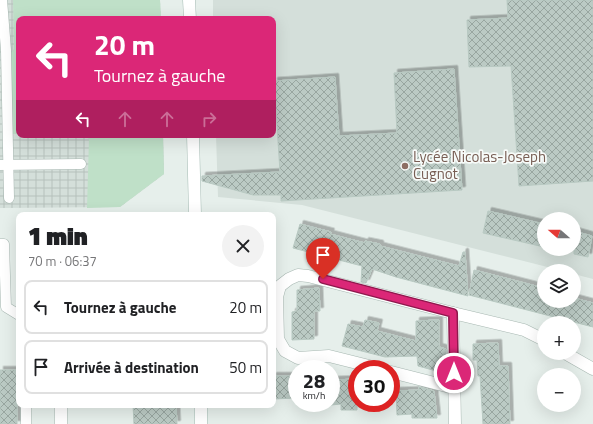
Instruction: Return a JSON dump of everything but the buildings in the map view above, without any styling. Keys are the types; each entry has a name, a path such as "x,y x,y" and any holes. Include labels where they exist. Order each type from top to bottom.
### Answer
{"street":[{"path":"189,0 190,16"},
{"path":"193,138 195,212"},
{"path":"348,361 329,356 298,358 285,351 278,339 277,297 280,286 289,279 298,275 308,276 524,330 537,336"},
{"path":"453,313 455,424"},
{"path":"577,360 593,369"},
{"path":"400,374 454,388"},
{"path":"61,408 61,424"},
{"path":"201,408 201,424"}],"lane":[{"path":"2,0 6,50 4,165 9,198"},
{"path":"4,165 81,164"},
{"path":"0,244 4,244 6,307 16,313"},
{"path":"26,408 26,424"}],"shaded area":[{"path":"0,0 160,0 161,16 16,16 16,138 163,138 164,174 120,207 0,208"},
{"name":"Lycée Nicolas-Joseph Cugnot","path":"213,0 593,0 593,279 581,276 581,264 537,264 302,205 218,197 216,138 276,138 276,16 213,16"}],"green space":[{"path":"13,0 160,0 161,16 16,16 16,134 13,134 11,53 14,49"},
{"path":"88,138 163,138 164,174 120,207 87,208 89,139"}],"place":[{"name":"Lycée Nicolas-Joseph Cugnot","path":"405,166"}],"route":[{"path":"323,279 453,313 454,373"}]}
